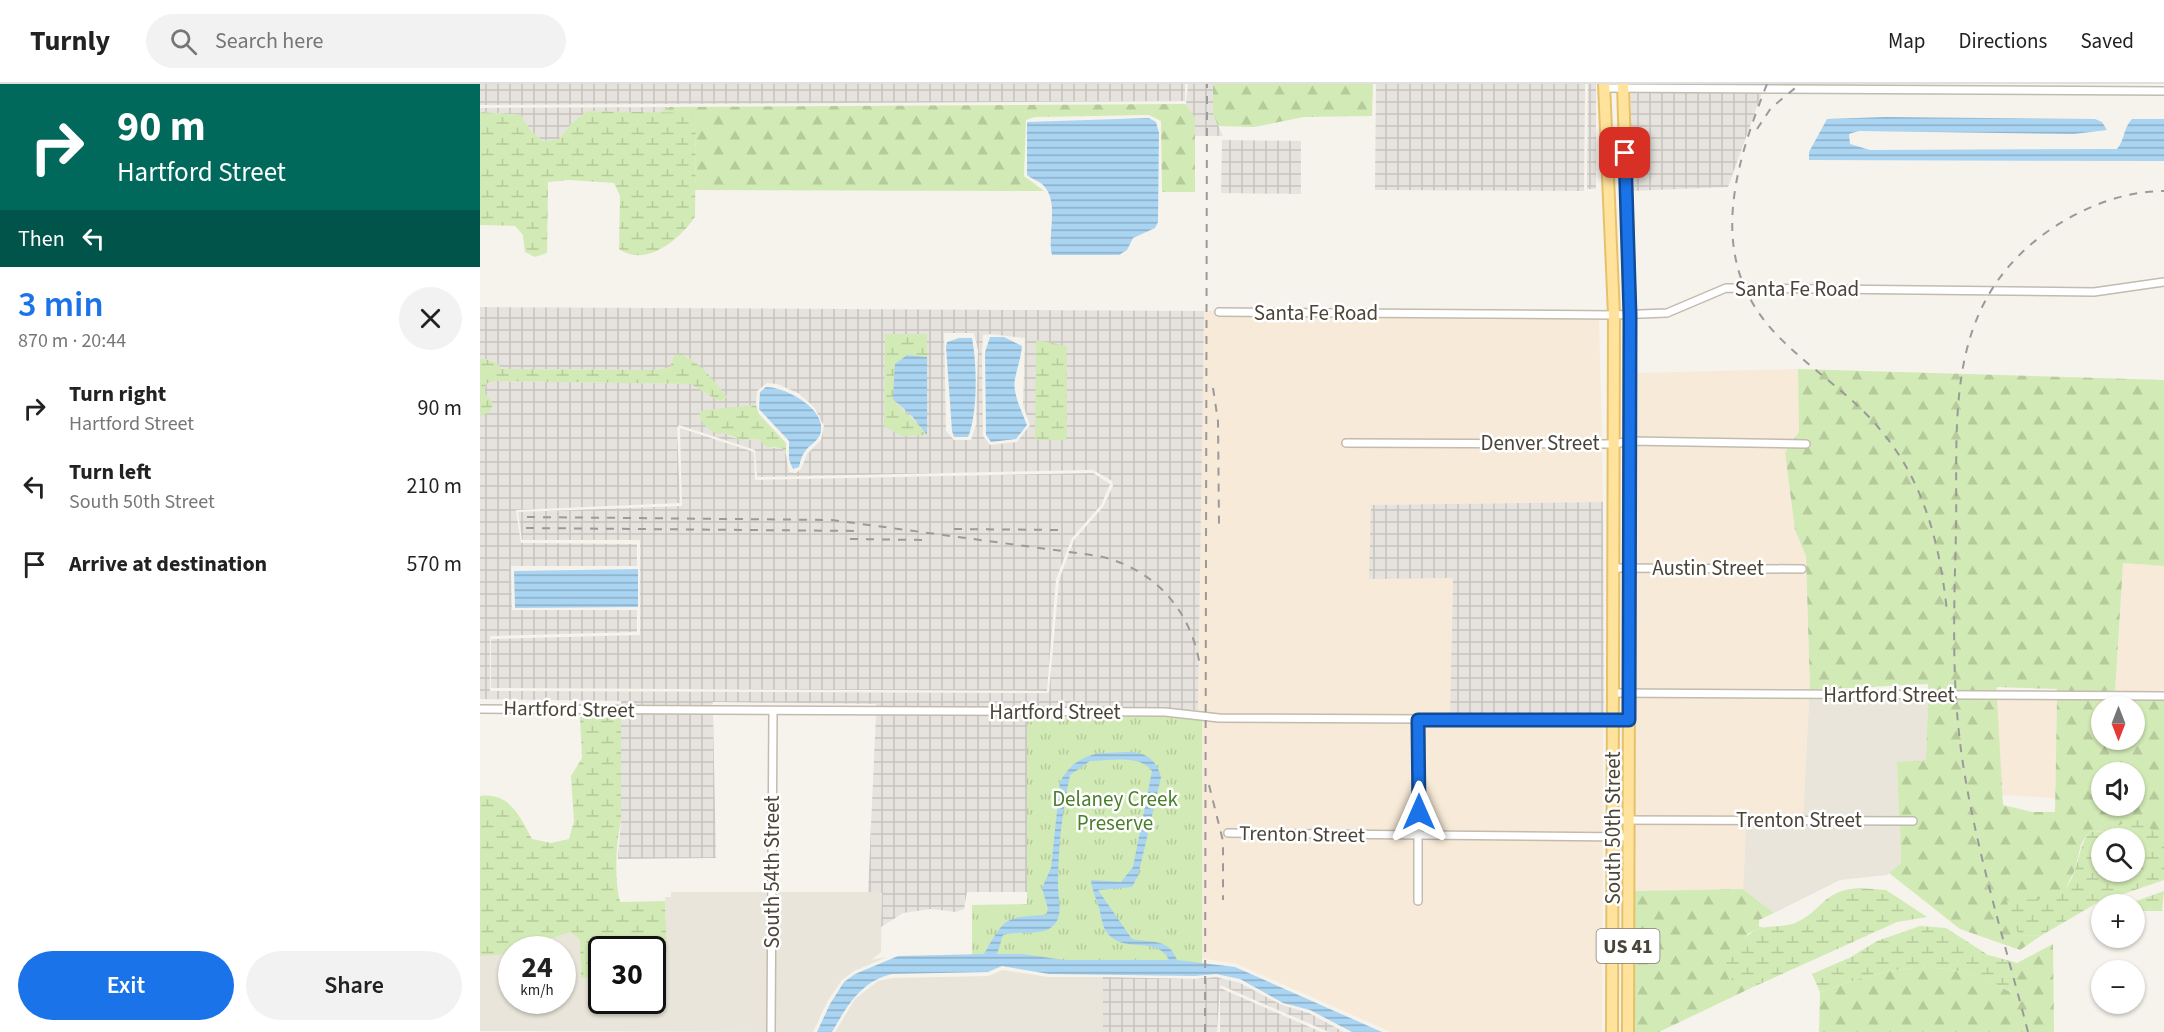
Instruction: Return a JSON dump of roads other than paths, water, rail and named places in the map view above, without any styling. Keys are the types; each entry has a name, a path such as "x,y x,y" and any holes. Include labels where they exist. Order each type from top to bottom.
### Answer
{"main road":[{"name":"South 50th Street","path":"1604,86 1614,315 1612,1032"},
{"name":"South 50th Street","path":"1623,86 1630,315 1628,1032"}],"street":[{"path":"1604,86 2164,91"},
{"name":"Santa Fe Road","path":"1219,312 1630,315 1667,313 1726,288 2094,292 2164,282"},
{"name":"Denver Street","path":"1346,443 1614,444 1630,441 1806,444"},
{"name":"Austin Street","path":"1614,568 1802,569"},
{"name":"Hartford Street","path":"1613,693 2164,696"},
{"name":"Hartford Street","path":"480,709 1165,712 1219,718 1629,720"},
{"name":"South 54th Street","path":"771,1032 773,711"},
{"path":"1418,720 1418,901"},
{"name":"Trenton Street","path":"1613,820 1913,821"},
{"name":"Trenton Street","path":"1228,833 1628,837"},
{"path":"1612,946 1628,946"}],"water":[{"path":"1885,117 2095,119 2102,122 2107,130 2074,134 1859,131 1849,134 1850,144 1870,150 2117,149 2132,119 2164,119 2164,161 1809,160 1809,152 1827,119"},
{"path":"1149,118 1156,122 1159,133 1158,222 1155,228 1133,238 1127,250 1119,255 1052,255 1051,200 1043,185 1027,175 1027,122"},
{"path":"990,337 1004,337 1022,346 1014,384 1027,425 1016,439 991,442 986,435 985,352"},
{"path":"959,338 972,338 975,361 974,415 968,437 954,437 952,431 946,347 947,342"},
{"path":"907,355 927,357 927,435 912,416 893,399 895,364"},
{"path":"766,387 783,391 802,400 817,414 821,423 820,434 802,456 799,467 793,469 789,460 789,441 759,409 760,392"},
{"path":"638,569 638,607 515,608 514,571"},
{"path":"1129,752 1145,755 1157,766 1161,777 1138,876 1132,887 1098,890 1132,939 1164,945 1174,953 1177,960 1235,967 1382,1032 1352,1032 1310,1010 1283,1003 1240,979 1216,974 1195,976 1049,974 1002,966 988,972 892,974 881,977 856,996 832,1032 817,1032 830,1004 844,982 855,974 898,956 984,954 996,933 1007,922 1021,917 1046,915 1048,909 1042,888 1051,868 1060,782 1072,766 1081,759 1093,755","holes":["1132,760 1140,762 1152,771 1133,867 1121,882 1091,880 1103,925 1108,934 1123,943 1157,948 1169,960 1064,960 1023,954 997,954 1003,935 1043,931 1056,922 1060,907 1058,886 1060,844 1070,775 1090,761"]}],"railway":[{"path":"1205,1032 1207,84"},
{"path":"1767,84 1746,145 1733,207 1733,237 1738,268 1749,297 1768,325 1793,351 1866,413 1894,447 1918,491 1927,514 1940,562 1947,612"},
{"path":"1757,129 1771,108 1800,84"},
{"path":"2028,1032 1976,831 1959,735 1954,619 1956,446 1963,365 1974,327 1990,292 2016,259 2051,229 2091,207 2119,197 2164,191"},
{"path":"1213,388 1218,421 1219,526"},
{"path":"527,517 832,520 1099,556 1137,571 1167,595 1179,610 1188,627 1200,666"},
{"path":"526,528 862,531"},
{"path":"954,529 1059,530"},
{"path":"850,539 925,540"},
{"path":"1209,785 1223,841 1223,900"}],"park label":[{"name":"Delaney Creek Preserve","path":"1115,811"}]}
